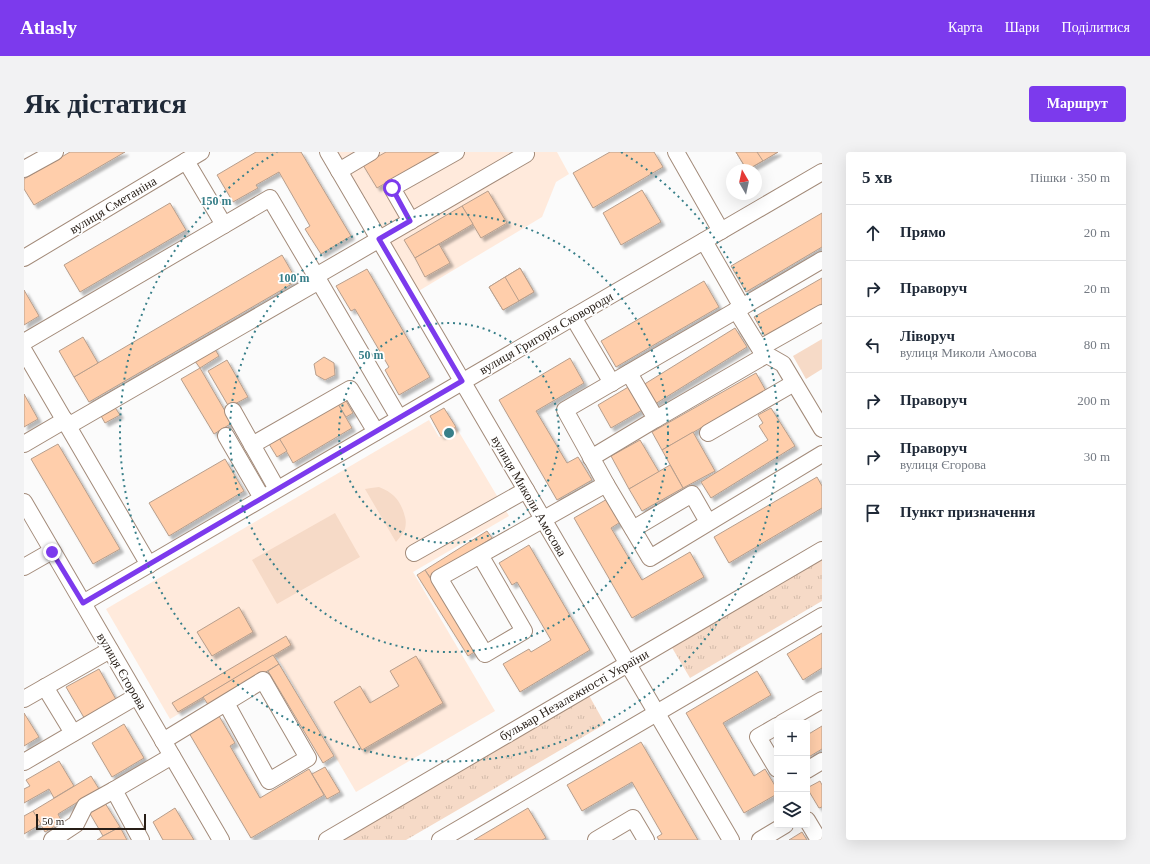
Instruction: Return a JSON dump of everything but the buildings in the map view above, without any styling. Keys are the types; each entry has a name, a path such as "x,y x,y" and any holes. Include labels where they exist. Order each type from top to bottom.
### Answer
{"street":[{"path":"24,169 55,152"},
{"name":"вулиця Сметаніна","path":"25,256 201,152"},
{"name":"вулиця Миколи Амосова","path":"328,152 731,840"},
{"path":"339,171 371,152"},
{"path":"410,221 392,188 456,152"},
{"path":"24,444 66,423 317,278 379,239 526,154 524,152"},
{"path":"676,152 721,231"},
{"path":"186,161 224,225"},
{"name":"вулиця Григорія Сковороди","path":"83,603 822,172"},
{"path":"24,342 270,198 399,418"},
{"path":"704,241 739,309 763,351 783,364 822,429"},
{"path":"822,260 565,410 591,458 650,558 822,454"},
{"path":"591,458 656,419 822,313"},
{"path":"573,317 612,383"},
{"path":"24,351 149,565"},
{"path":"629,373 656,419"},
{"path":"708,432 794,383"},
{"path":"252,445 350,390 376,432"},
{"path":"233,411 277,489"},
{"path":"226,436 262,498"},
{"path":"480,555 524,631 485,654 440,578 480,555 543,519 606,484"},
{"path":"414,553 526,490"},
{"path":"633,529 692,494 708,522"},
{"name":"вулиця Єгорова","path":"24,502 221,840"},
{"name":"бульвар Незалежності України","path":"327,840 822,550"},
{"path":"24,567 52,552"},
{"path":"440,840 822,616"},
{"path":"24,699 110,650"},
{"path":"163,741 263,680 308,758 269,781 226,703"},
{"path":"45,686 73,734"},
{"path":"24,762 137,696"},
{"path":"787,720 822,700"},
{"path":"774,728 758,737 774,764"},
{"path":"52,840 76,824 85,806 172,756"},
{"path":"810,768 822,761"},
{"path":"114,790 141,840"},
{"path":"596,840 633,818 646,840"},
{"path":"810,825 819,840"},
{"path":"760,840 780,828"}],"shaded area":[{"path":"336,152 557,152 569,174 556,182 542,217 417,292"},
{"path":"429,420 439,437 456,427 509,516 413,572 495,711 356,792 277,657 170,719 106,609"}],"green space":[{"path":"822,339 822,369 806,379 793,356"},
{"path":"379,487 389,492 396,498 403,511 406,521 405,529 396,542 365,489"},
{"path":"335,513 360,557 277,604 252,560"},
{"path":"822,558 822,601 690,678 671,646"},
{"path":"586,690 605,724 406,840 331,840"}],"route":[{"path":"52,552 83,603 462,381 379,239 410,221 392,188"}]}
